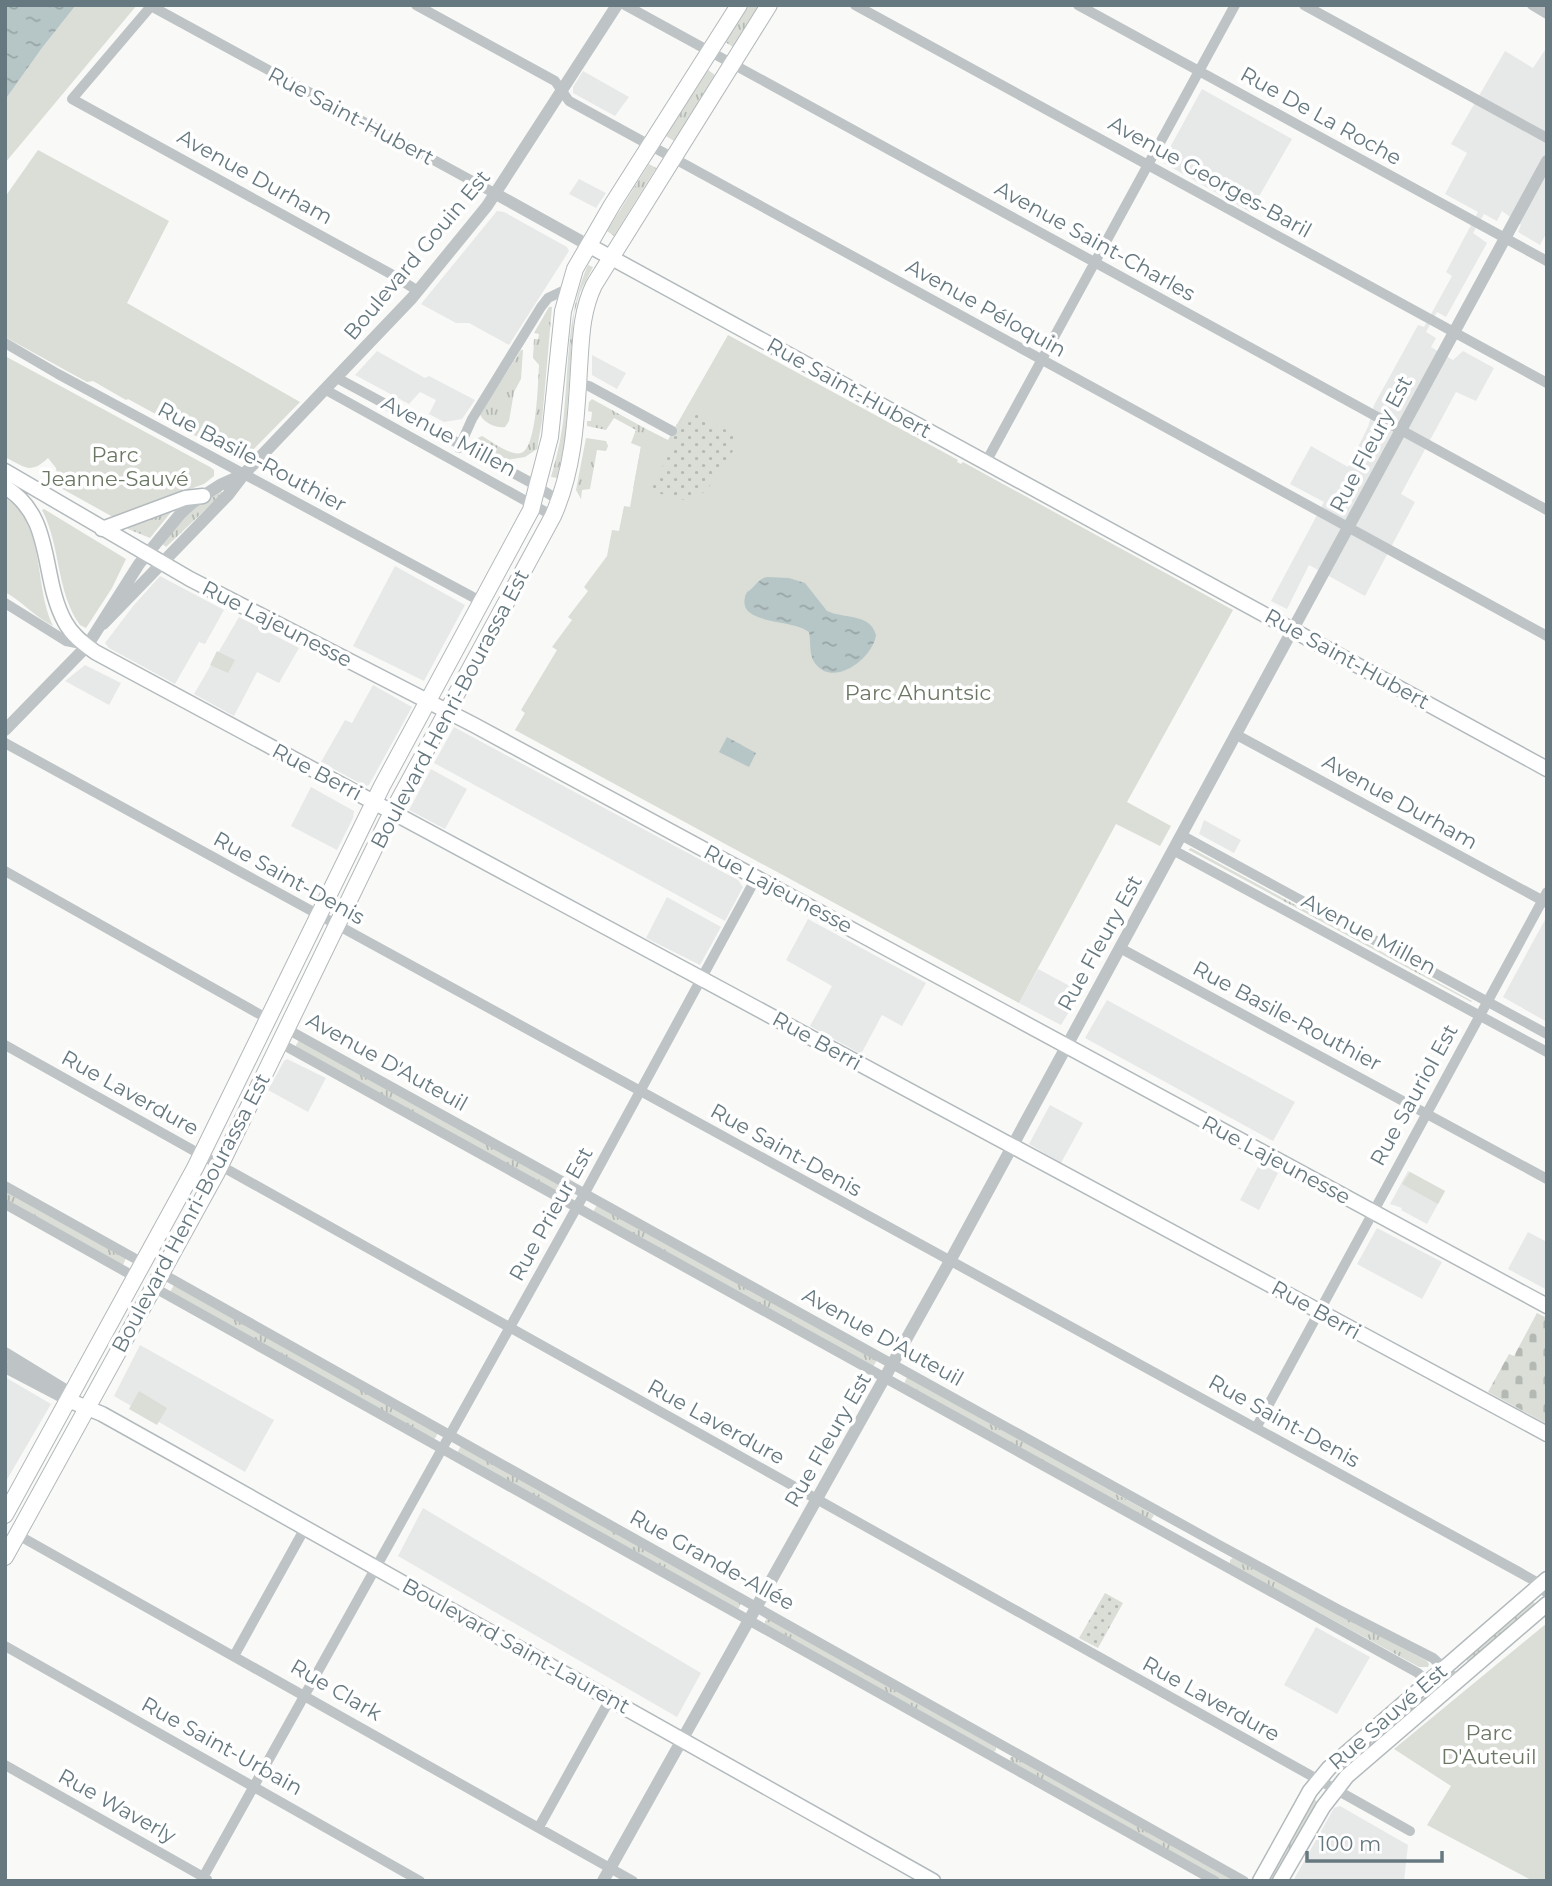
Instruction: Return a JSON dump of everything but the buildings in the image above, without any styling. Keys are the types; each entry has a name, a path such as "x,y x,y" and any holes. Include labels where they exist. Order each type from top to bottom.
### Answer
{"main road":[{"name":"Boulevard Henri-Bourassa Est","path":"5,1515 202,1155 374,802 533,505 552,430 561,326 575,269 739,5"},
{"name":"Boulevard Henri-Bourassa Est","path":"5,1558 92,1409 157,1280 220,1166 393,811 557,508 573,452 582,325 586,304 594,285 769,5"},
{"name":"Rue Saint-Hubert","path":"588,246 1547,769"},
{"name":"Rue Lajeunesse","path":"6,477 195,582 448,711 1547,1306"},
{"name":"Rue Berri","path":"6,477 36,519 60,611 72,633 87,646 1547,1434"},
{"path":"102,529 185,498 203,496"},
{"name":"Boulevard Saint-Laurent","path":"70,1397 610,1699 913,1876 933,1881"},
{"name":"Rue Sauvé Est","path":"1260,1881 1318,1781 1333,1765 1544,1586"},
{"name":"Rue Sauvé Est","path":"1280,1881 1335,1790 1347,1776 1547,1604"}],"street":[{"name":"Avenue Péloquin","path":"416,5 555,81 569,101 1547,636"},
{"name":"Boulevard Gouin Est","path":"103,624 228,495 244,474 418,291 496,194 617,5"},
{"name":"Avenue Saint-Charles","path":"625,5 1547,510"},
{"name":"Avenue Georges-Baril","path":"855,5 1547,383"},
{"name":"Rue De La Roche","path":"1078,5 1547,261"},
{"path":"986,463 1235,5"},
{"path":"1304,5 1547,138"},
{"path":"1532,5 1547,13"},
{"name":"Avenue Durham","path":"152,6 72,99 400,278 418,291"},
{"name":"Rue Saint-Hubert","path":"152,6 588,246"},
{"name":"Rue Fleury Est","path":"603,1881 950,1261 1547,161"},
{"path":"453,460 472,419 541,307 548,298 569,288"},
{"name":"Rue Basile-Routhier","path":"5,343 482,602"},
{"name":"Avenue Millen","path":"337,378 539,487 557,508"},
{"path":"578,383 589,386 672,431"},
{"name":"Avenue Millen","path":"326,390 533,505 557,508"},
{"name":"Boulevard Gouin Est","path":"5,730 87,646 146,555 184,509 220,485 244,474"},
{"name":"Rue Berri","path":"5,603 66,641 87,646"},
{"name":"Avenue Durham","path":"1235,734 1545,899"},
{"name":"Rue Saint-Denis","path":"5,743 1544,1586"},
{"name":"Avenue Millen","path":"1181,835 1547,1034"},
{"name":"Avenue Millen","path":"1172,850 1547,1052"},
{"path":"5,871 268,1019"},
{"name":"Rue Prieur Est","path":"205,1880 304,1695 577,1208 756,878"},
{"name":"Rue Sauriol Est","path":"1256,1428 1426,1112 1545,899"},
{"name":"Rue Basile-Routhier","path":"1120,947 1547,1179"},
{"name":"Avenue D'Auteuil","path":"283,1036 585,1193 1305,1592 1433,1658 1446,1667 1458,1681"},
{"name":"Avenue D'Auteuil","path":"283,1036 577,1208 1418,1673 1440,1696"},
{"name":"Rue Laverdure","path":"5,1045 1409,1831"},
{"path":"5,1186 139,1270"},
{"path":"5,1204 139,1270"},
{"name":"Rue Grande-Allée","path":"157,1280 449,1436 1244,1881"},
{"name":"Rue Grande-Allée","path":"157,1280 442,1449 1215,1881"},
{"name":"Boulevard Saint-Laurent","path":"5,1353 70,1397"},
{"name":"Boulevard Saint-Laurent","path":"5,1367 70,1397"},
{"path":"234,1656 305,1528"},
{"name":"Rue Clark","path":"18,1535 634,1881"},
{"name":"Rue Saint-Urbain","path":"5,1646 420,1881"},
{"path":"539,1827 610,1699"},
{"name":"Rue Waverly","path":"5,1765 205,1880"}],"shaded area":[{"path":"1547,47 1547,232 1540,245 1518,232 1521,225 1502,211 1497,221 1484,214 1473,233 1487,243 1446,317 1437,312 1426,332 1436,338 1431,347 1453,360 1463,351 1494,368 1476,401 1456,392 1401,494 1415,502 1365,596 1309,565 1287,609 1271,601 1324,502 1290,484 1311,446 1348,467 1368,427 1374,405 1418,325 1424,327 1452,276 1446,272 1478,212 1445,194 1467,153 1451,144 1505,51 1533,68"},
{"path":"583,71 629,97 615,116 573,93 573,87"},
{"path":"1202,89 1292,139 1250,212 1162,162"},
{"path":"579,179 606,193 596,208 569,194"},
{"path":"497,211 504,212 567,247 569,251 509,345 469,323 456,323 421,304"},
{"path":"377,351 425,378 429,376 475,400 462,419 444,422 429,414 436,400 420,392 409,404 355,375"},
{"path":"592,355 626,373 617,389 592,375"},
{"path":"395,566 465,605 424,681 353,646"},
{"path":"160,576 224,610 205,644 199,642 175,684 109,648 105,643"},
{"path":"239,617 299,648 279,683 257,672 234,716 194,694"},
{"path":"85,665 121,683 109,705 65,681"},
{"path":"373,685 412,707 369,785 365,786 321,762 345,720 352,723"},
{"path":"454,727 738,880 743,887 725,921 434,763"},
{"path":"431,769 467,789 445,829 409,810"},
{"path":"311,787 354,811 337,850 291,826"},
{"path":"1204,820 1241,840 1234,853 1199,834"},
{"path":"667,897 721,927 700,965 646,938"},
{"path":"1547,916 1547,1022 1503,997"},
{"path":"808,919 926,983 902,1026 882,1015 861,1054 810,1026 832,986 786,960"},
{"path":"1038,969 1081,992 1061,1025 1019,1003"},
{"path":"1107,1000 1295,1102 1273,1141 1085,1038"},
{"path":"287,1059 326,1078 308,1112 268,1090"},
{"path":"1050,1105 1083,1123 1061,1163 1029,1144"},
{"path":"1260,1163 1278,1173 1259,1210 1240,1200"},
{"path":"1408,1171 1445,1191 1427,1224 1401,1210 1402,1208 1390,1204"},
{"path":"1377,1228 1442,1262 1422,1299 1357,1264"},
{"path":"1528,1232 1547,1242 1547,1290 1508,1269"},
{"path":"140,1345 274,1420 245,1472 114,1396"},
{"path":"5,1377 51,1404 5,1483 7,1424"},
{"path":"423,1508 701,1673 677,1717 398,1556"},
{"path":"1316,1627 1370,1657 1337,1714 1284,1685"},
{"path":"1340,1806 1408,1845 1404,1881 1293,1881 1334,1808"}],"green space":[{"path":"76,5 137,5 5,163 5,100"},
{"path":"749,5 759,5 733,47 725,42"},
{"path":"708,70 715,75 674,141 666,136"},
{"path":"38,150 169,221 127,303 300,402 246,457 240,460 128,399 93,381 87,382 5,337 5,197"},
{"path":"649,164 656,168 614,236 607,231"},
{"path":"588,265 593,267 580,292 574,314 565,442 557,478 551,477 563,421 572,319 581,283"},
{"path":"549,307 552,307 537,449 525,457 506,460 474,440 482,436 506,450 517,453 526,449 536,413 538,385 539,365 533,358 534,339 538,339 539,334 534,333"},
{"name":"Parc Ahuntsic","path":"728,335 1233,610 1127,802 1171,826 1160,846 1116,824 1019,1003 515,730 525,713 521,710 557,650 552,647 572,620 568,617 588,591 584,587 607,556 612,530 619,531 624,506 630,507 641,446 650,431 668,440"},
{"path":"521,350 521,379 514,392 509,421 505,427 494,426 480,414"},
{"name":"Parc Jeanne-Sauvé","path":"5,356 210,467 214,470 214,476 204,484 113,517 59,487 56,468 48,458 32,468 27,468 5,457"},
{"path":"592,399 668,441 633,489 641,447 631,443 636,430 614,418 606,430 587,426 587,421 591,421 592,412 588,411"},
{"path":"691,411 739,437 720,473 692,502 650,491 675,442 670,438 677,424 683,427"},
{"path":"586,438 606,441 608,446 606,451 597,450 590,489 582,490 581,499 576,490"},
{"path":"220,490 223,493 166,547 161,543 188,511"},
{"path":"5,497 18,509 33,540 43,593 53,626 5,592"},
{"path":"42,510 126,559 112,588 86,628 80,625 72,612 62,584 53,539"},
{"path":"172,511 150,538 128,529 127,526"},
{"path":"217,651 235,660 228,673 210,665"},
{"path":"1191,848 1472,1001 1189,850"},
{"path":"299,1040 572,1191 568,1198 295,1047"},
{"path":"1410,1172 1445,1191 1438,1204 1402,1184"},
{"path":"5,1190 126,1258 123,1265 5,1199"},
{"path":"597,1205 877,1360 873,1367 593,1212"},
{"path":"174,1285 438,1433 434,1440 170,1292"},
{"path":"1537,1313 1547,1318 1547,1424 1488,1392 1509,1354 1514,1356"},
{"path":"907,1377 1154,1515 1151,1520 904,1384"},
{"path":"139,1391 167,1408 157,1425 129,1409"},
{"path":"461,1446 741,1603 738,1610 457,1453"},
{"path":"1233,1558 1427,1661 1428,1667 1419,1667 1230,1564"},
{"path":"1105,1593 1123,1603 1098,1648 1079,1638"},
{"path":"1532,1600 1536,1605 1469,1663 1465,1658"},
{"path":"767,1618 996,1747 996,1750 994,1752 764,1624"},
{"name":"Parc D'Auteuil","path":"1547,1623 1547,1881 1533,1881 1427,1825 1451,1786 1394,1749"},
{"path":"1426,1692 1430,1697 1341,1775 1336,1770"},
{"path":"1013,1756 1235,1881 1223,1881 1010,1762"},
{"path":"1313,1799 1318,1802 1274,1881 1268,1879"}],"water":[{"path":"5,5 76,5 5,100"},
{"path":"767,577 789,578 805,583 827,611 868,623 876,635 867,653 859,662 840,672 830,673 820,669 812,657 809,632 766,620 748,611 744,603 747,592"},
{"path":"727,737 756,753 749,767 719,752"}]}
